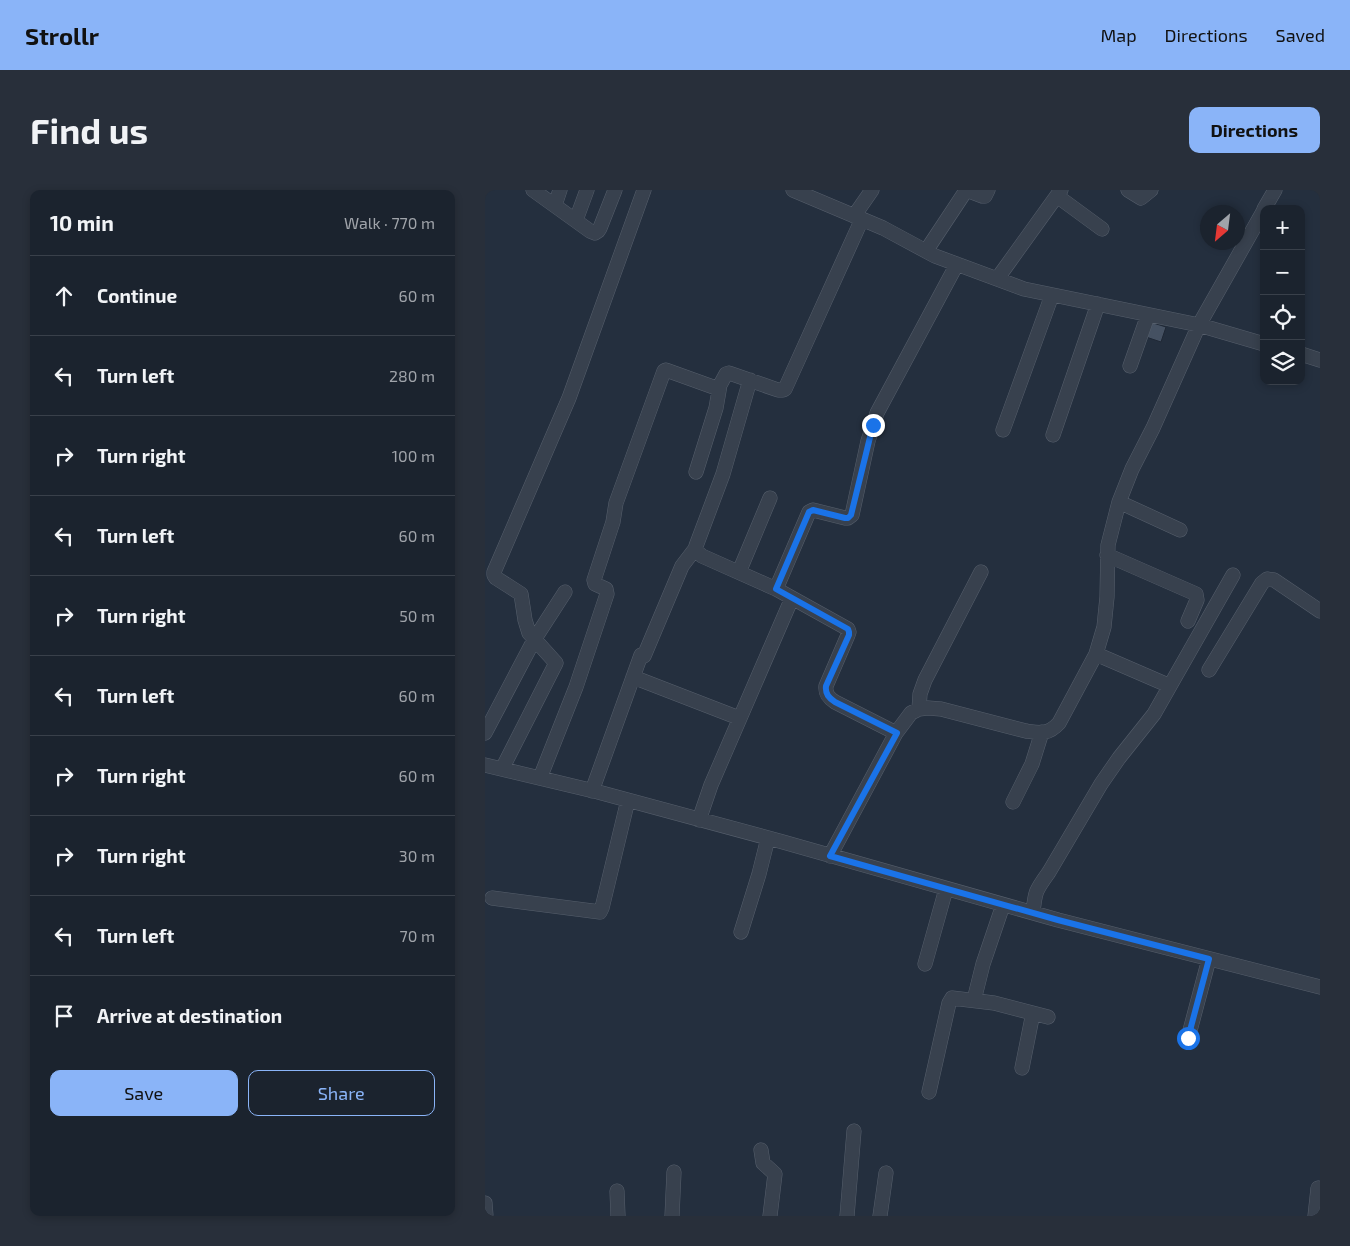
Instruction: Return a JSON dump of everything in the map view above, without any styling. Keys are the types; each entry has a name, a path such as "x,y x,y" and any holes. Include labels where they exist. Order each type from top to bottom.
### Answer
{"street":[{"path":"533,190 590,231 597,233 615,190"},
{"path":"555,205 560,190"},
{"path":"576,220 587,190"},
{"path":"485,585 494,573 569,398 644,190"},
{"path":"793,190 883,228 926,251 1024,289 1199,325 1260,343"},
{"path":"697,472 716,408 720,385 726,374 728,373 778,390 785,389 858,218 873,190"},
{"path":"926,251 965,192 969,191 982,196 989,190"},
{"path":"1128,190 1141,198 1151,190"},
{"path":"1266,205 1275,190"},
{"path":"997,279 1059,193 1103,229"},
{"path":"830,856 897,733 911,713 919,709 941,709 1026,731 1048,731 1059,723 1096,654 1104,627 1107,597 1108,545 1119,502 1132,469 1153,428 1199,325 1260,216"},
{"path":"776,589 809,512 813,510 845,518 851,515 877,413 957,264"},
{"path":"1003,430 1052,295"},
{"path":"1053,435 1098,304"},
{"path":"1130,366 1148,315"},
{"path":"1305,355 1320,360"},
{"path":"540,778 576,687 607,594 606,589 595,584 594,580 613,522 616,503 663,372 666,370 713,388 717,388 720,385"},
{"path":"592,791 633,677 681,566 695,549 723,474 750,380"},
{"path":"739,572 770,498"},
{"path":"1119,502 1180,530"},
{"path":"695,549 699,554 776,589 846,628 849,632 825,690 835,702 897,733"},
{"path":"1107,555 1196,594 1197,600 1188,622"},
{"path":"919,709 920,694 925,680 981,572"},
{"path":"494,573 495,578 521,594 529,633 556,664 502,769"},
{"path":"1033,913 1036,892 1040,883 1049,872 1101,784 1154,714 1233,575"},
{"path":"1209,670 1262,583 1267,579 1274,580 1320,611"},
{"path":"485,733 534,640 565,592"},
{"path":"699,820 711,785 739,718 792,598"},
{"path":"1096,654 1170,686"},
{"path":"633,677 739,718"},
{"path":"1013,802 1032,764 1042,732"},
{"path":"485,765 628,800 1003,905 1320,987"},
{"path":"492,898 600,912 628,800"},
{"path":"741,932 768,838"},
{"path":"925,964 946,889"},
{"path":"974,1000 983,964 1003,905"},
{"path":"1188,1038 1209,959"},
{"path":"929,1092 950,1000 953,998 994,1003 1048,1017"},
{"path":"1022,1068 1033,1014"},
{"path":"847,1216 854,1131"},
{"path":"761,1150 763,1163 775,1174 771,1216"},
{"path":"672,1216 674,1172"},
{"path":"880,1216 886,1174"},
{"path":"1315,1216 1318,1188"},
{"path":"617,1191 618,1216"},
{"path":"485,1203 486,1216"}],"building":[{"path":"1150,322 1166,327 1161,342 1146,337"}],"route":[{"path":"873,425 853,512 848,518 845,518 813,510 809,512 776,589 848,629 849,635 825,690 835,702 897,733 830,856 1058,920 1209,959 1188,1038"}]}
